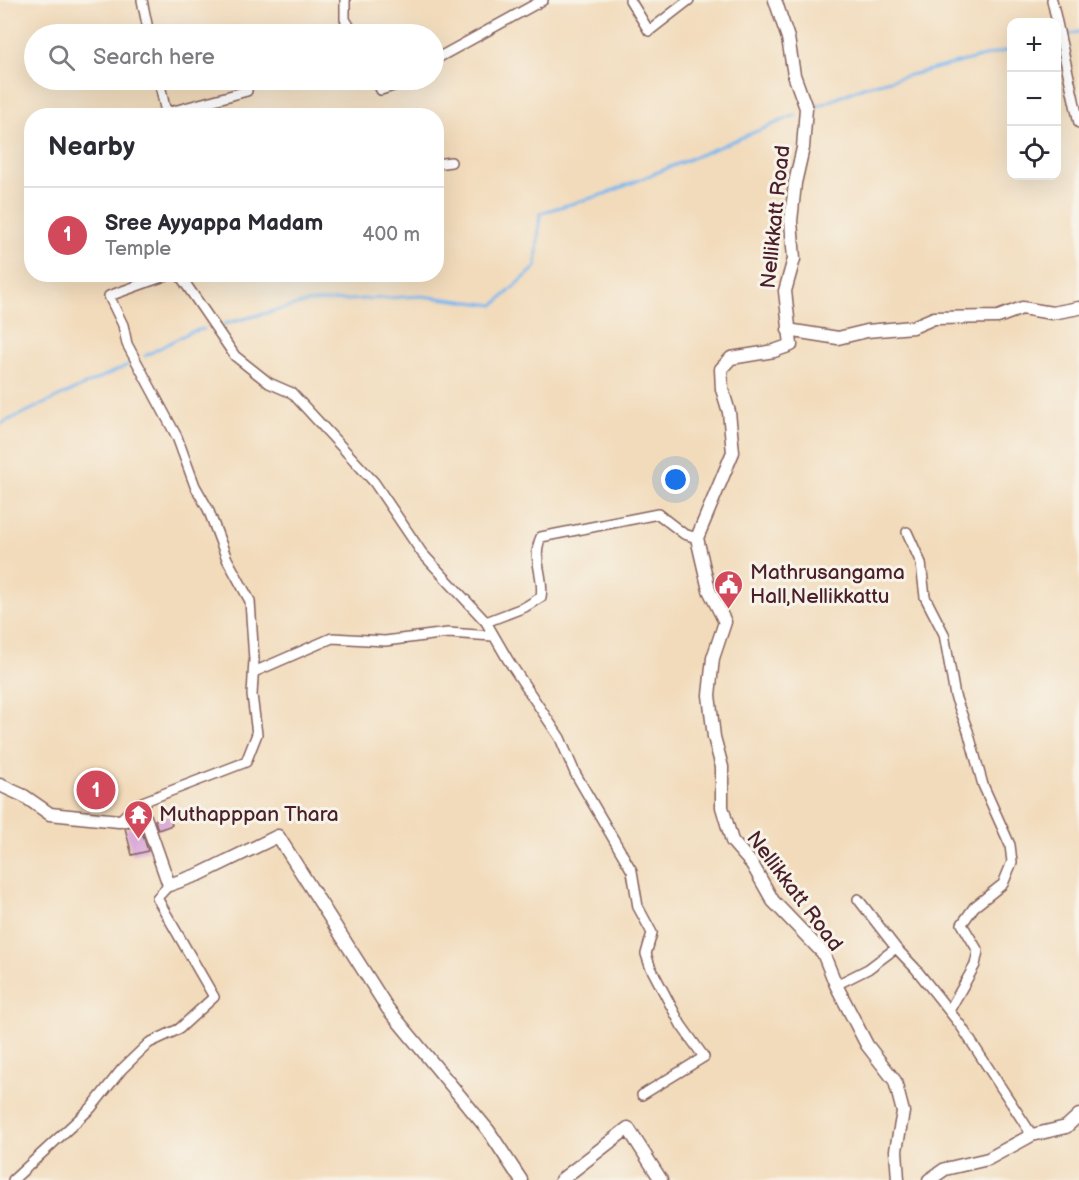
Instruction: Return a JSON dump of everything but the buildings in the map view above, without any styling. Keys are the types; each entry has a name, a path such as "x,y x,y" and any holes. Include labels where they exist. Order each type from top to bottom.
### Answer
{"street":[{"path":"142,0 147,24"},
{"path":"345,0 345,20 348,24"},
{"path":"444,54 543,0"},
{"path":"630,0 649,31 688,0"},
{"name":"Nellikkatt Road","path":"775,0 788,38 794,75 806,108 803,148 795,183 791,221 794,260 785,291 788,330"},
{"path":"1052,0 1079,123"},
{"path":"161,90 166,108"},
{"path":"185,108 247,91"},
{"path":"444,163 451,162"},
{"path":"118,821 136,804 246,762 257,734 252,695 254,672 250,601 227,560 177,437 126,344 123,325 109,296 148,282"},
{"path":"184,282 235,356 269,383 292,393 374,482 422,553 486,622 560,738 580,783 632,871 638,907 652,933 646,954 650,966 681,1025 704,1057 642,1095"},
{"path":"486,622 525,607 541,597 537,545 541,537 658,514 684,534 697,538 733,452 729,411 722,389 721,369 731,358 774,351 791,345 788,330 838,338 867,331 913,327 934,318 998,317 1022,308 1052,313 1079,308"},
{"path":"907,532 921,563 925,597 944,634 955,696 969,730 983,786 1010,845 1012,862 1002,884 974,907 962,924 978,951 975,965 949,1011"},
{"name":"Nellikkatt Road","path":"697,538 709,590 725,622 714,658 709,695 714,737 722,767 722,807 732,841 752,864 773,901 823,953 836,986 867,1046 895,1081 903,1112 896,1150 898,1180"},
{"path":"254,672 332,638 385,641 448,633 494,636"},
{"path":"0,785 24,796 50,814 118,821 145,818 169,885"},
{"path":"13,1180 91,1108 122,1069 149,1043 179,1029 214,997 157,898 169,885 200,874 278,836 388,1009 488,1130 521,1180"},
{"path":"858,899 949,1011 1032,1135"},
{"path":"836,986 868,969 896,948"},
{"path":"928,1180 945,1169 988,1160 1032,1135 1066,1127 1079,1115"},
{"path":"561,1180 628,1128 661,1180"}],"waterway":[{"path":"1061,36 1079,32"},
{"path":"816,107 863,87 1007,50"},
{"path":"224,324 309,302 422,296 494,305 536,267 540,213 605,194 796,115"},
{"path":"145,356 190,332 204,329"},
{"path":"0,424 128,365"}],"place":[{"name":"Mathrusangama Hall,Nellikkattu","path":"729,610"},
{"name":"Sree Ayyappa Madam","path":"96,790"},
{"name":"Muthapppan Thara","path":"138,840"}]}
